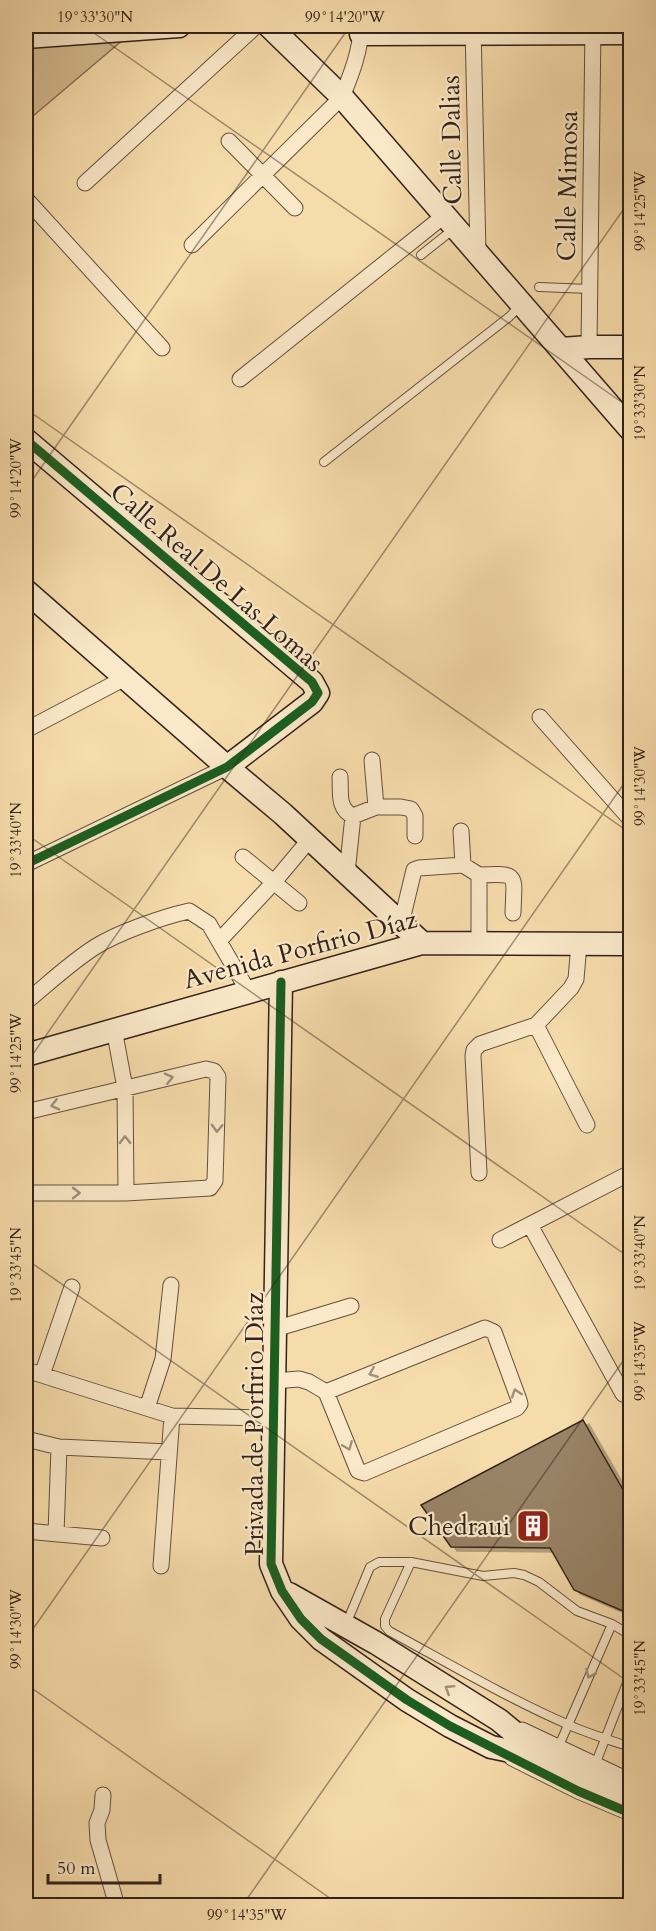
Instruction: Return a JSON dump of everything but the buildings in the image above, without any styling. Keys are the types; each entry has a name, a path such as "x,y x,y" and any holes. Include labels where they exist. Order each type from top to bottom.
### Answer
{"street":[{"path":"26,37 179,26"},
{"path":"85,183 256,26"},
{"path":"269,26 342,98 561,350 623,411 630,429"},
{"path":"192,245 342,98 352,71 361,30 593,29 630,33"},
{"name":"Calle Mimosa","path":"589,347 593,29"},
{"name":"Calle Dalias","path":"473,30 478,253"},
{"path":"229,141 295,208"},
{"path":"26,199 162,348"},
{"path":"240,379 450,221"},
{"path":"561,350 630,347"},
{"name":"Calle Real De Las Lomas","path":"26,440 312,681 318,693 312,702 227,767"},
{"path":"29,599 125,678 310,839 422,943"},
{"path":"26,730 125,678"},
{"path":"540,717 630,819"},
{"path":"372,760 376,807"},
{"path":"26,864 227,767"},
{"path":"340,777 342,807 347,813 353,816 376,807 411,809 415,816 415,836"},
{"path":"347,873 353,816"},
{"path":"461,831 463,865"},
{"path":"220,940 310,839"},
{"path":"243,857 299,903"},
{"path":"401,924 414,870 419,868 463,865 479,874 510,875 514,880 513,913"},
{"path":"478,943 479,874"},
{"path":"26,1002 100,944 189,910 209,924 248,991"},
{"name":"Avenida Porfirio Díaz","path":"26,1055 422,943 630,944"},
{"path":"479,1173 474,1050 480,1044 536,1025 571,988 576,979 579,944"},
{"name":"Privada de Porfirio Díaz","path":"280,982 271,1564 282,1591 301,1619 321,1639 407,1700 491,1747 578,1791 630,1813"},
{"path":"536,1025 587,1125"},
{"path":"114,1029 125,1088 126,1193"},
{"path":"26,1112 206,1069 213,1071 218,1077 215,1181 210,1188 126,1193 26,1192"},
{"path":"500,1240 630,1173"},
{"path":"530,1225 623,1394"},
{"path":"147,1408 163,1359 171,1285"},
{"path":"42,1375 72,1287"},
{"path":"275,1329 351,1306"},
{"path":"274,1381 299,1379 326,1392 358,1471 361,1473 517,1408 520,1404 494,1332 485,1328 326,1392"},
{"path":"26,1370 172,1416 274,1418"},
{"path":"161,1566 172,1416"},
{"path":"26,1439 59,1448 169,1452"},
{"path":"57,1534 59,1448"},
{"path":"26,1531 102,1538"},
{"name":"Privada de Porfirio Díaz","path":"282,1591 376,1643 552,1753 595,1765 630,1781"},
{"path":"359,1667 357,1656 359,1649 364,1645 376,1643"},
{"path":"499,1720 520,1746"},
{"path":"491,1747 520,1746 552,1753 630,1795"},
{"path":"103,1795 102,1810 97,1822 98,1839 117,1905"}],"lane":[{"path":"421,255 450,221"},
{"path":"539,287 590,289"},
{"path":"324,462 510,317 521,305"},
{"path":"345,1627 370,1567 379,1562 411,1562 483,1576 514,1573 524,1575 540,1582 577,1611 612,1624 630,1635"},
{"path":"411,1562 385,1619 385,1626 389,1631 568,1725 630,1747"},
{"path":"552,1753 568,1725 612,1624"},
{"path":"595,1765 630,1675"}],"shaded area":[{"path":"124,39 26,122 26,44"}],"cycle path":[{"path":"26,440 312,682 318,693 312,702 227,767 26,864"},
{"path":"281,982 271,1564 282,1591 301,1619 321,1639 407,1700 450,1726 578,1791 630,1813"}],"place":[{"name":"Chedraui","path":"533,1526"}]}
